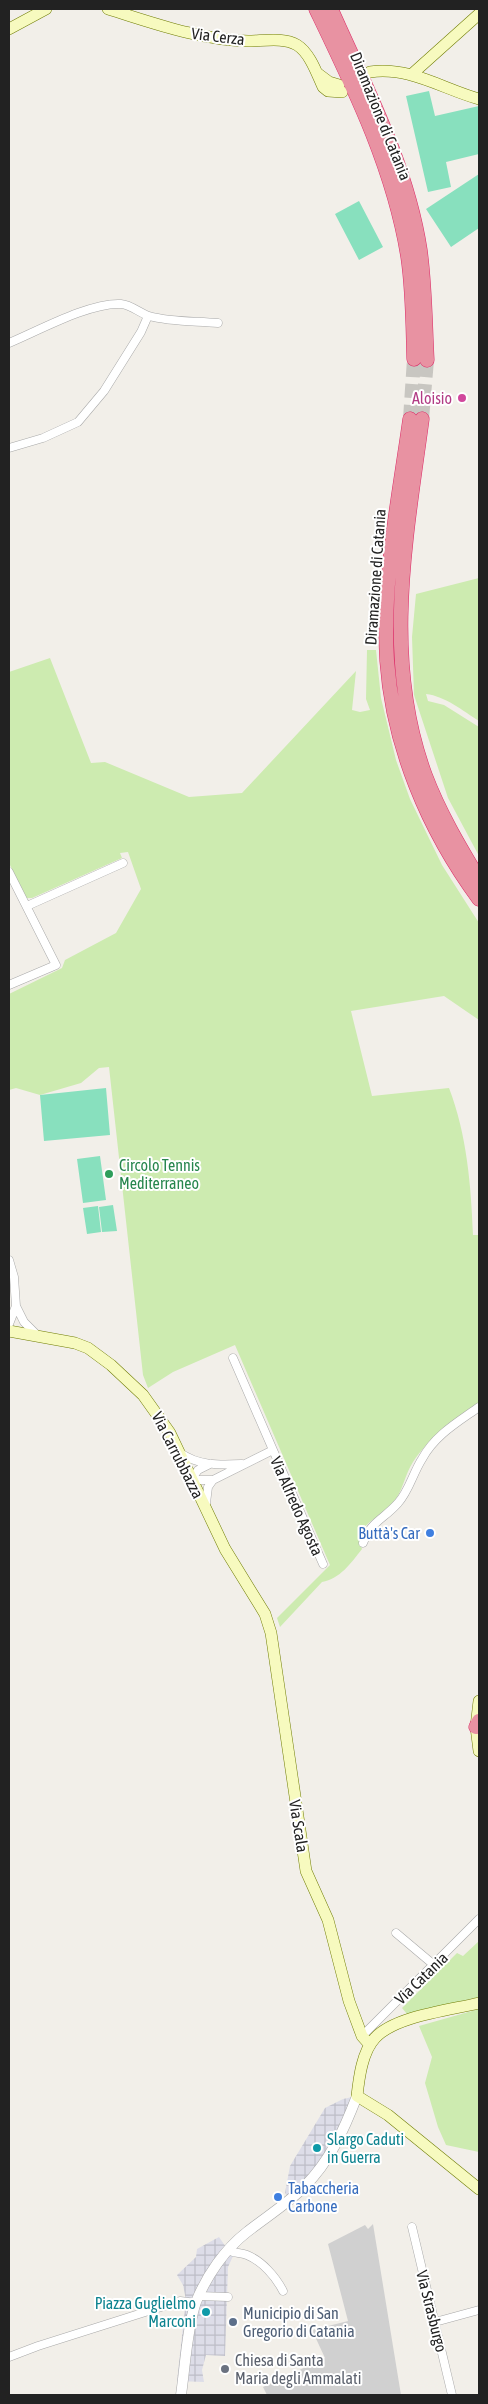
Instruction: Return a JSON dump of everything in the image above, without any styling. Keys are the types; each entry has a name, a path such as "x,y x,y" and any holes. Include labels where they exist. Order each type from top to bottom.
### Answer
{"highway":[{"name":"Diramazione di Catania","path":"316,9 374,137 396,205 408,258 420,359 420,249 409,202 385,131 331,9"},
{"name":"Diramazione di Catania","path":"416,419 387,606 390,683 398,729 418,792 440,836 478,892"}],"main road":[{"path":"9,29 46,9"},
{"name":"Via Cerza","path":"108,9 194,36 226,40 273,40 295,44 302,48 316,72 341,89"},
{"path":"410,75 479,14"},
{"path":"371,76 384,70 410,75 440,83 479,99"},
{"name":"Via Carrubbazza","path":"9,1331 75,1343 98,1354 148,1401 162,1420 225,1549 257,1598"},
{"name":"Via Scala","path":"257,1598 266,1614 271,1633 306,1871 328,1920 349,2001 362,2036 370,2045"},
{"path":"478,1741 479,1701"},
{"name":"Via Catania","path":"370,2045 380,2034 401,2023 479,2003"},
{"path":"370,2045 358,2082 357,2096 388,2115 479,2189"}],"street":[{"path":"9,343 82,312 120,304 132,307 148,316 218,323"},
{"path":"9,448 44,438 78,422 104,391 141,332 148,316"},
{"path":"27,906 123,863"},
{"path":"9,872 56,964 9,986"},
{"path":"9,1261 9,1284"},
{"path":"9,1261 14,1278 16,1306 19,1314 38,1336"},
{"path":"9,1324 16,1306"},
{"path":"233,1358 273,1450"},
{"path":"363,1543 366,1532 391,1510 404,1495 422,1457 433,1443 450,1427 479,1408"},
{"name":"Via Alfredo Agosta","path":"213,1480 273,1450 323,1564"},
{"path":"178,1451 193,1461 210,1464 242,1464"},
{"path":"191,1480 198,1470 210,1464"},
{"path":"191,1480 213,1480 206,1495 206,1510"},
{"name":"Via Catania","path":"362,2036 479,1920"},
{"path":"396,1933 434,1965"},
{"path":"181,2395 194,2299 228,2250 247,2232 303,2188 318,2171 339,2138 357,2096"},
{"name":"Via Strasburgo","path":"412,2226 452,2395"},
{"path":"228,2250 234,2254 246,2255 276,2277 283,2290"},
{"path":"9,2357 38,2346 194,2299 228,2296"},
{"path":"435,2322 479,2310"}],"shaded area":[{"name":"Slargo Caduti in Guerra","path":"357,2096 339,2138 291,2199 285,2193 290,2166 325,2108 343,2099"},
{"path":"373,2224 401,2395 267,2395 263,2387 325,2358 312,2330 348,2321 328,2244 365,2225 368,2229"},
{"name":"Piazza Guglielmo Marconi","path":"219,2237 228,2250 234,2254 228,2267 225,2356 206,2355 202,2370 204,2382 177,2381 186,2300 183,2285 177,2275 196,2257 197,2249"}],"green space":[{"path":"429,91 435,116 479,106 479,154 446,162 451,187 428,192 406,96"},
{"path":"479,174 479,228 451,247 426,209"},
{"path":"359,201 383,247 359,260 335,214"},
{"path":"479,578 479,721 447,701 426,694 428,701 444,705 479,727 479,856 448,798 414,695 412,637 416,594"},
{"path":"367,650 376,650 381,698 396,760 410,799 442,865 479,923 479,1020 444,996 351,1011 372,1096 449,1088 455,1106 467,1160 473,1235 479,1235 479,1404 427,1444 410,1467 393,1503 364,1528 360,1541 362,1549 354,1560 340,1574 322,1582 280,1627 277,1618 330,1565 235,1345 173,1372 148,1388 143,1375 109,1067 99,1068 81,1083 40,1095 16,1088 9,1090 9,994 62,968 65,960 116,933 141,889 128,852 120,853 122,858 32,898 26,898 9,863 9,672 50,658 91,763 105,762 189,797 242,793 356,671 352,710 360,712 370,710 366,699"},
{"path":"106,1088 110,1135 44,1141 40,1095"},
{"path":"100,1156 106,1200 83,1203 77,1159"},
{"path":"113,1205 117,1231 102,1232 99,1207"},
{"path":"98,1206 101,1232 87,1234 83,1208"},
{"path":"479,1941 479,1997 407,2014 402,2008 457,1953 463,1956"},
{"path":"479,2009 479,2152 446,2145 438,2127 425,2083 432,2057 419,2026"}],"tunnel":[{"path":"410,419 414,359"},
{"path":"422,419 427,360"}],"place":[{"name":"Aloisio","path":"462,398"},
{"name":"Circolo Tennis Mediterraneo","path":"109,1174"},
{"name":"Buttà's Car","path":"430,1533"},
{"name":"Slargo Caduti in Guerra","path":"317,2148"},
{"name":"Tabaccheria Carbone","path":"278,2197"},
{"name":"Piazza Guglielmo Marconi","path":"206,2312"},
{"name":"Municipio di San Gregorio di Catania","path":"233,2322"},
{"name":"Chiesa di Santa Maria degli Ammalati","path":"225,2369"}]}
